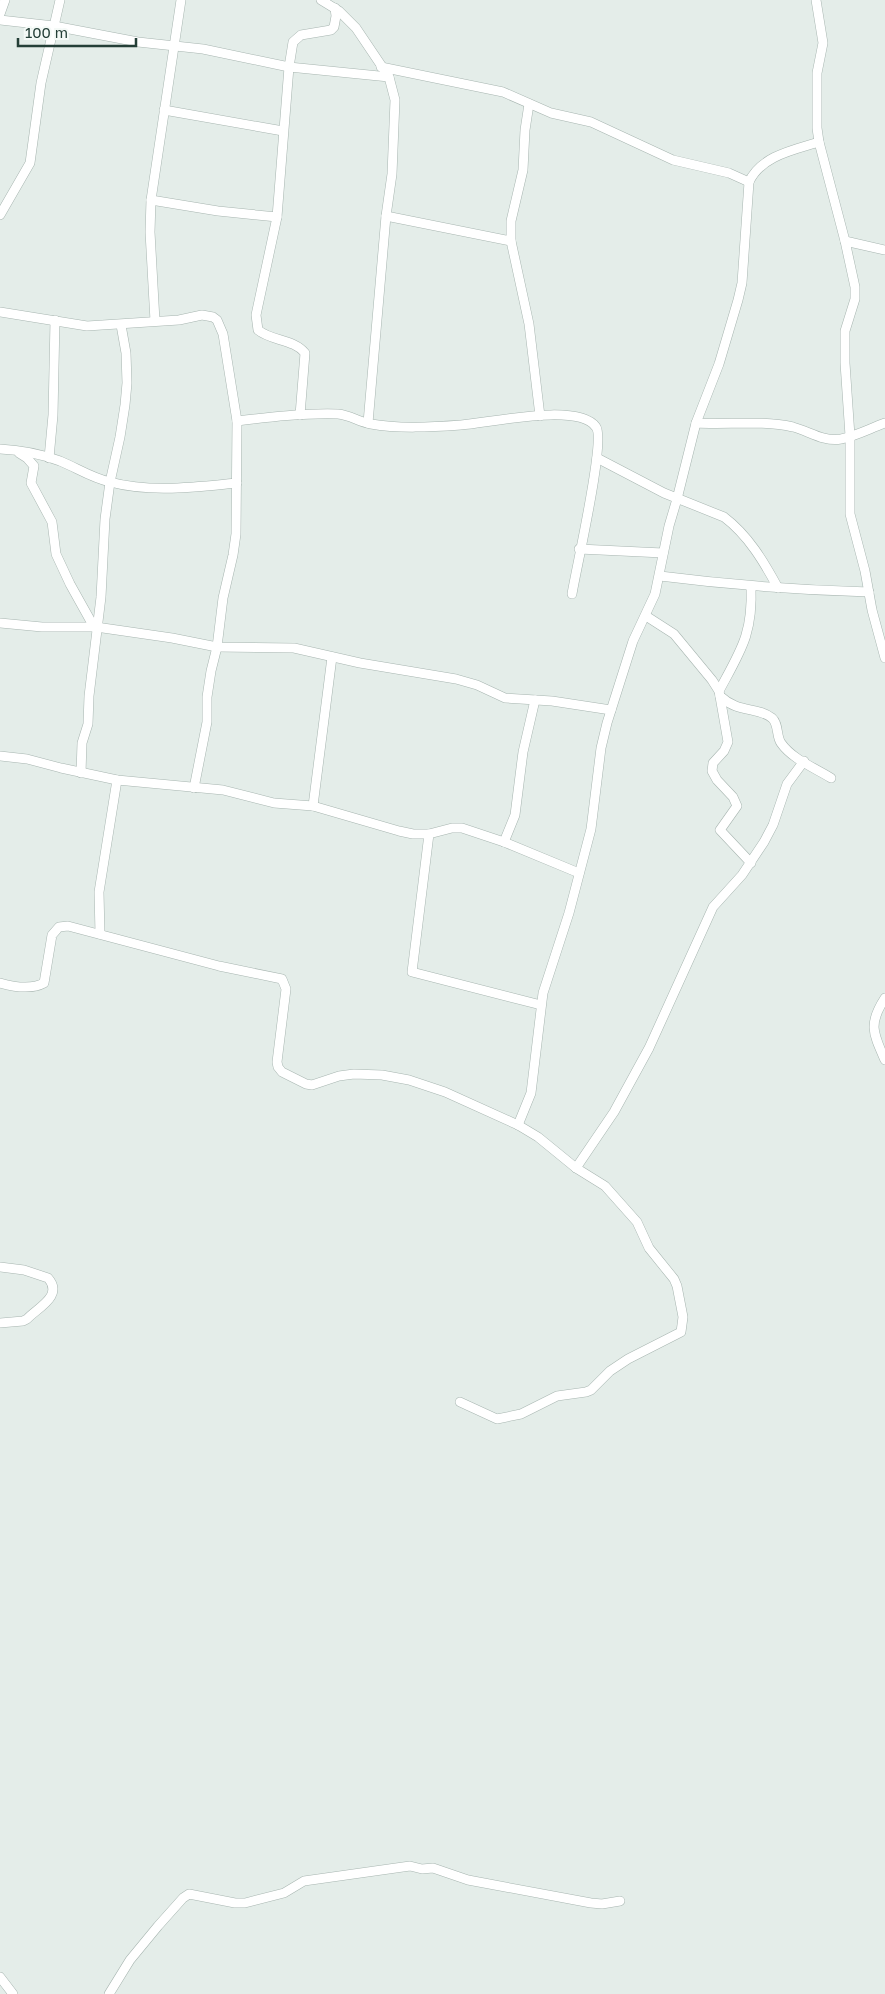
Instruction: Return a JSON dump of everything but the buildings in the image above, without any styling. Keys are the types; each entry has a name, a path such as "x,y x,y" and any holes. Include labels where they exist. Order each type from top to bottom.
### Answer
{"street":[{"path":"0,14 5,0"},
{"path":"0,215 30,163 41,83 60,0"},
{"path":"155,321 150,200 181,0"},
{"path":"321,0 335,8 356,28 390,77 395,100 392,174 386,216 368,423"},
{"path":"816,0 823,43 817,73 817,128 819,142 846,241 855,299 845,331 850,436 850,514 866,571 874,620 885,658"},
{"path":"300,415 305,353 301,348 264,335 258,330 256,323 262,284 277,217 283,131 293,42 296,38 331,30 334,27 336,16 335,8"},
{"path":"0,20 54,26 138,42 174,45 289,66 390,77"},
{"path":"381,66 503,92 551,112 590,122 673,160 728,173 749,182"},
{"path":"529,104 525,130 523,170 511,221 511,241 529,324 540,416"},
{"path":"164,110 283,131"},
{"path":"518,1125 531,1092 540,1005 591,829 601,748 611,710 633,641 656,594 669,526 696,423 719,364 738,300 742,283 749,182 752,175 765,162 819,142"},
{"path":"150,200 218,211 277,217"},
{"path":"386,216 511,241"},
{"path":"846,241 885,250"},
{"path":"0,312 87,326 179,320 199,315 212,317 217,320 223,334 237,421 236,534 223,598 217,647 207,697 207,722 194,788"},
{"path":"49,458 53,415 55,320"},
{"path":"81,773 82,744 88,724 95,627 101,597 105,519 110,482 120,437 126,390 126,353 122,325"},
{"path":"237,421 300,415 339,414 368,423 400,427 461,425 540,416 578,416 590,420 600,434 572,594"},
{"path":"696,423 774,424 794,428 822,438 841,439 885,423"},
{"path":"0,449 15,450 49,458 110,482 134,487 158,488 237,484"},
{"path":"15,450 27,458 34,466 31,483 52,522 54,544 59,560 70,584 95,627"},
{"path":"597,458 677,499 715,513 733,524 757,552 778,588"},
{"path":"580,549 664,553"},
{"path":"660,576 751,586 869,592"},
{"path":"719,693 746,640 751,617 751,586"},
{"path":"646,616 674,634 712,680 719,693 728,742 724,751 714,763 712,771 717,780 734,798 737,806 720,830 751,863"},
{"path":"0,623 42,627 95,627 172,638 217,647 294,648 332,657 456,679 477,685 505,698 611,710"},
{"path":"313,806 332,657"},
{"path":"719,693 733,706 774,719 780,741 790,752 831,778"},
{"path":"504,842 515,815 523,752 535,700"},
{"path":"0,756 27,759 117,780 223,790 274,803 313,806 398,831 429,834 457,828 504,842 579,873"},
{"path":"576,1168 614,1112 648,1048 713,907 751,863 773,825 787,784 804,761"},
{"path":"100,934 99,892 117,780"},
{"path":"429,834 412,972 540,1005"},
{"path":"0,983 19,987 33,987 44,983 52,935 59,926 68,926 220,966 282,979 286,989 278,1067 282,1072 300,1082 312,1085 340,1076 354,1074 382,1075 409,1080 445,1092 518,1125 538,1137 576,1168 605,1186 637,1222 649,1248 674,1279 683,1317 681,1332 628,1359 610,1371 591,1390 557,1396 521,1414 497,1419 460,1402"},
{"path":"885,998 873,1023 874,1035 885,1060"},
{"path":"0,1267 24,1270 48,1278 53,1288 50,1299 24,1322 0,1324"},
{"path":"109,1994 130,1960 183,1898 189,1894 234,1903 245,1903 289,1891 304,1881 410,1866 422,1869 433,1868 468,1880 602,1904 620,1901"},
{"path":"0,1977 13,1994"}]}
